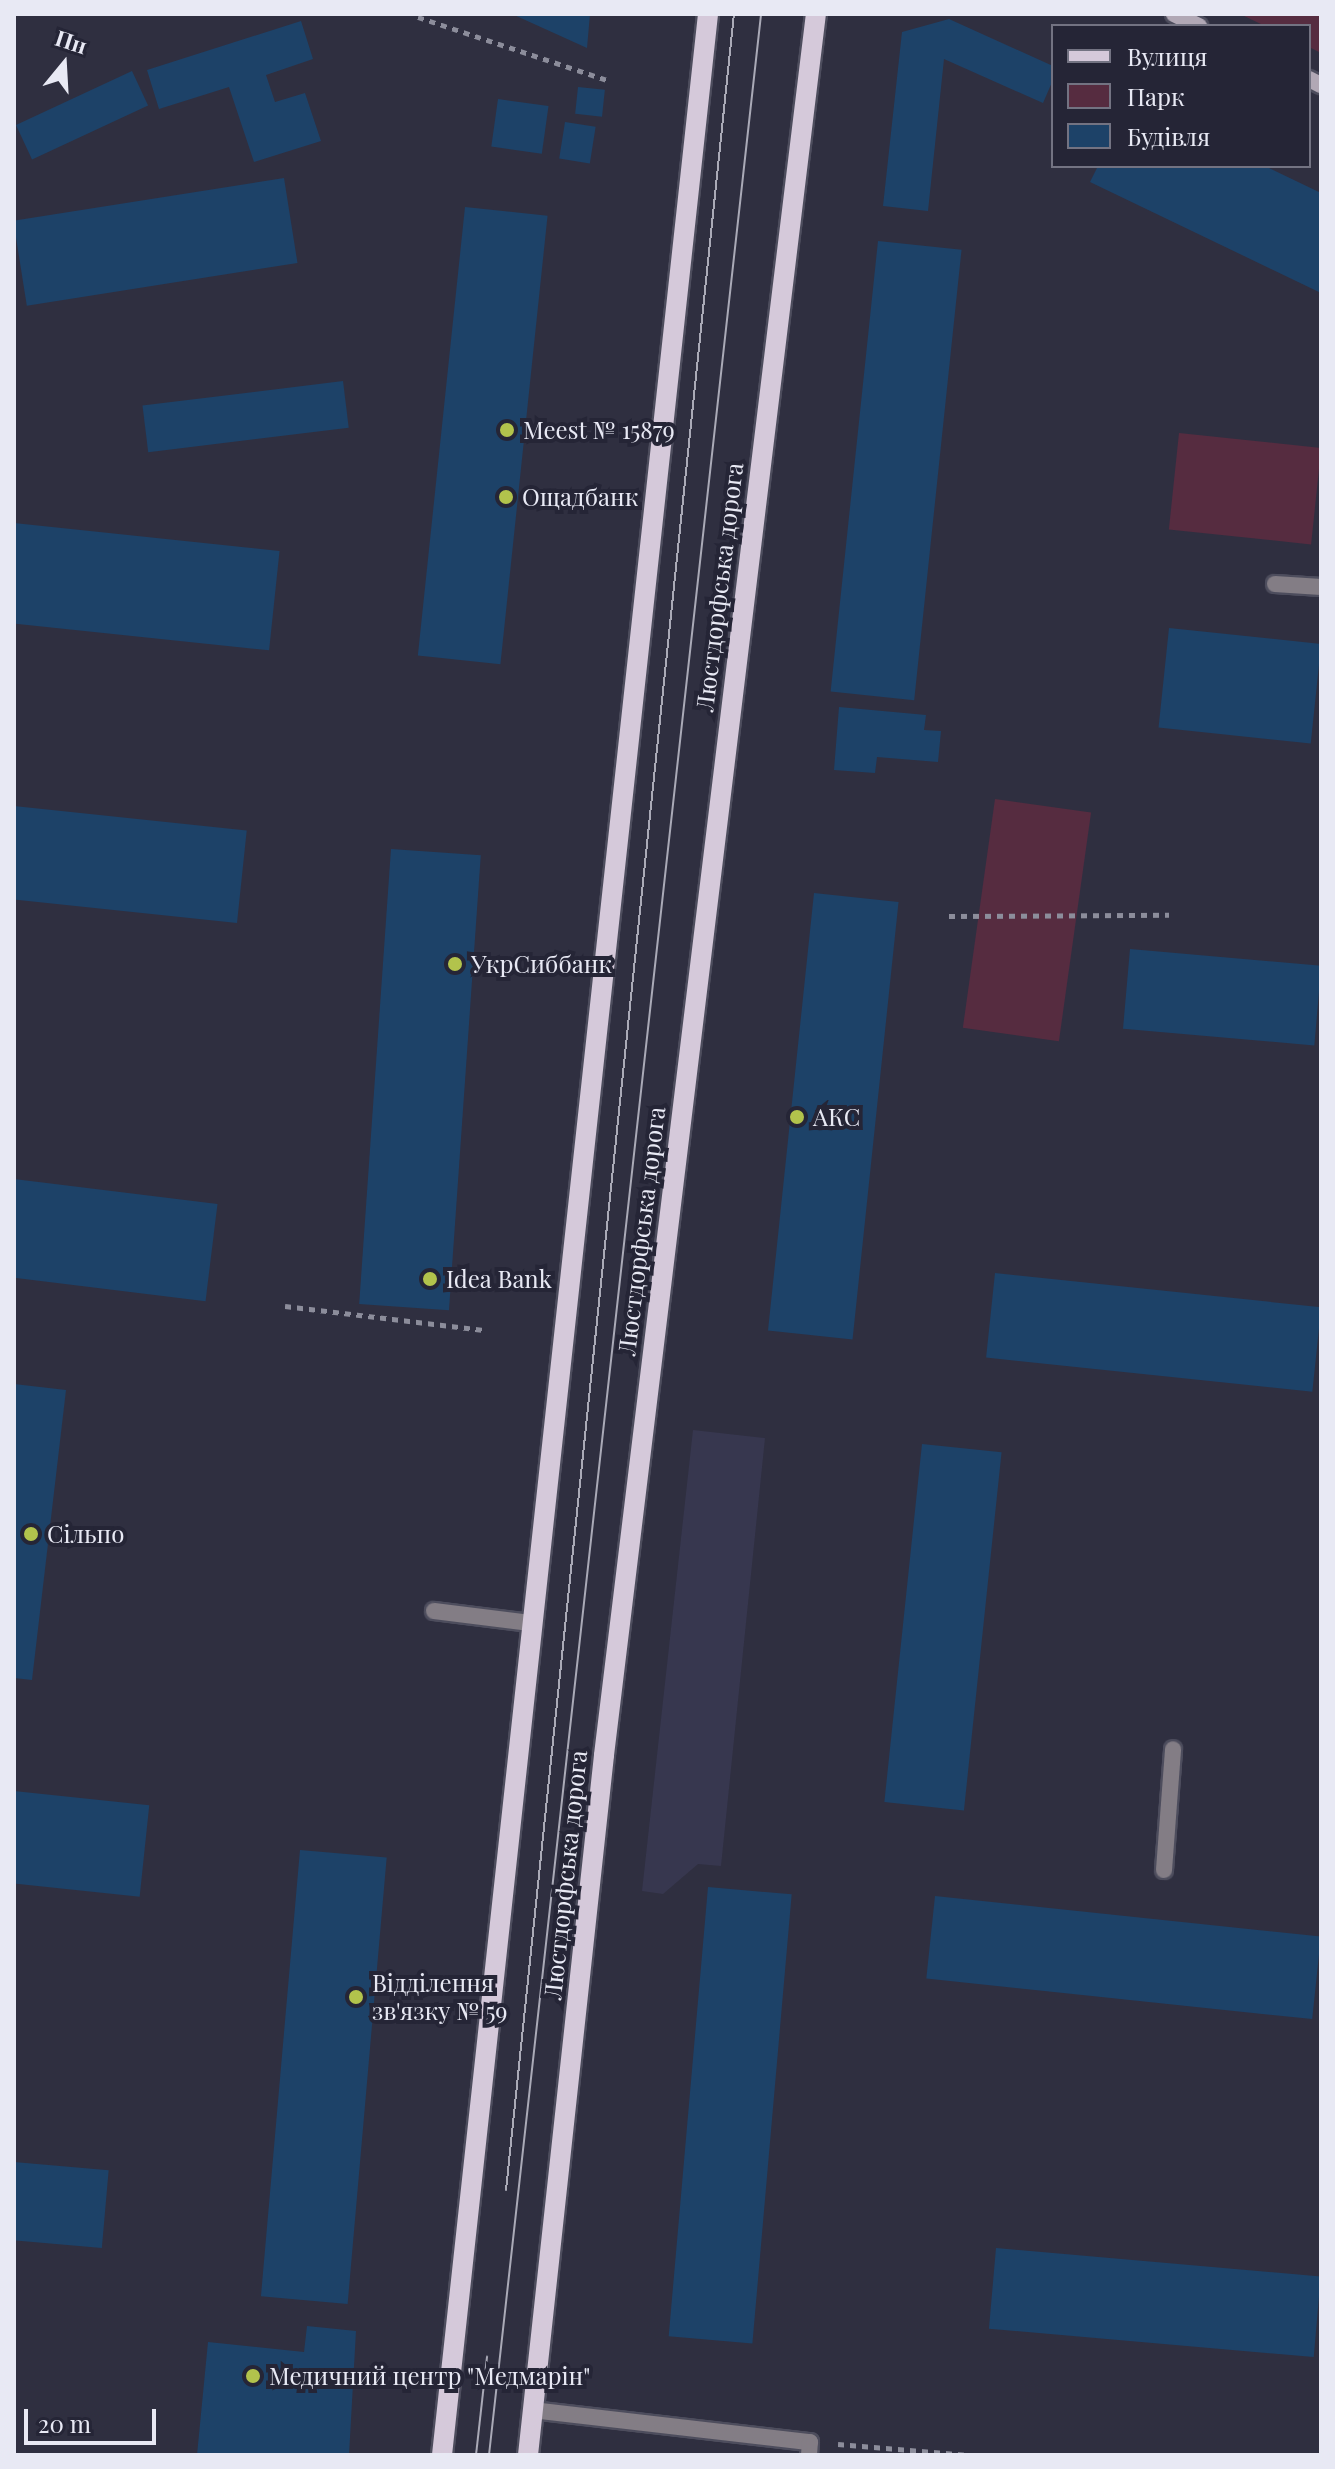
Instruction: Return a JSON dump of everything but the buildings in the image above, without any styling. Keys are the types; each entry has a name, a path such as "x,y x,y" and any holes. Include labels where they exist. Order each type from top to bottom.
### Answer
{"main road":[{"path":"442,2455 530,1623 708,14"},
{"name":"Люстдорфська дорога","path":"528,2455 610,1709 816,14"},
{"path":"1174,14 1195,24"}],"lane":[{"path":"1275,584 1321,587"},
{"path":"434,1611 530,1623"},
{"path":"1164,1870 1173,1749"},
{"path":"532,2410 810,2448"}],"path":[{"path":"418,17 610,81"},
{"path":"949,916 1169,915"},
{"path":"285,1306 484,1330"},
{"path":"810,2448 969,2455"}],"shaded area":[{"path":"693,1430 765,1438 721,1866 698,1864 663,1894 642,1891"}],"green space":[{"path":"1240,14 1321,14 1321,53 1311,48 1311,24 1261,24"},
{"path":"1179,433 1321,448 1311,544 1169,529"},
{"path":"995,799 1091,812 1059,1041 963,1028"}],"tram line":[{"path":"506,2190 734,14"},
{"path":"489,2455 761,14"},
{"path":"476,2455 487,2357"}],"place":[{"name":"Meest № 15879","path":"507,430"},
{"name":"Ощадбанк","path":"506,497"},
{"name":"УкрСиббанк","path":"455,964"},
{"name":"АКС","path":"797,1117"},
{"name":"Idea Bank","path":"430,1279"},
{"name":"Сільпо","path":"31,1534"},
{"name":"Відділення зв'язку № 59","path":"356,1997"},
{"name":"Медичний центр \"Медмарін\"","path":"253,2376"}]}
